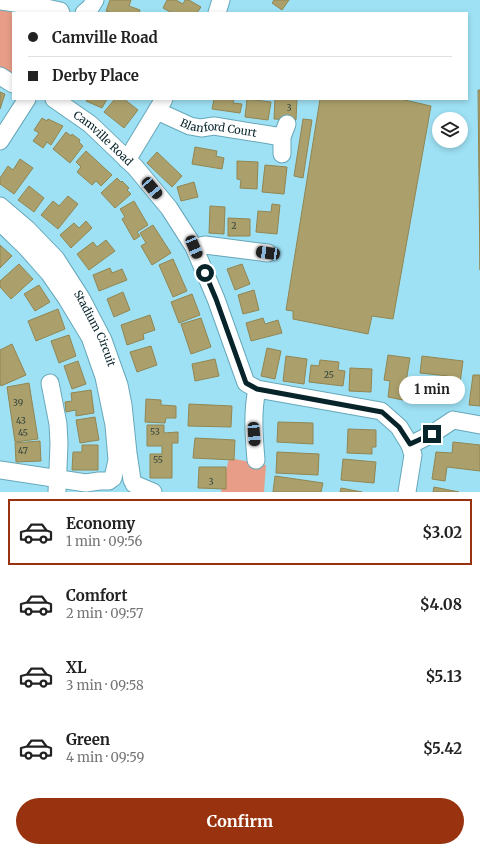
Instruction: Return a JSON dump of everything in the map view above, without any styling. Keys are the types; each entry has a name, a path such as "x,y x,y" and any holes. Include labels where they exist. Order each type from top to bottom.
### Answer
{"street":[{"path":"85,12 95,0"},
{"path":"0,1 42,7 60,12"},
{"path":"0,76 12,83"},
{"path":"0,141 26,100"},
{"name":"Camville Road","path":"55,100 90,124 127,160 169,208 194,247 216,299 246,383 257,389"},
{"path":"127,160 160,105"},
{"name":"Blanford Court","path":"160,105 190,126 201,128 214,126 284,138"},
{"name":"Stadium Circuit","path":"0,206 27,229 56,259 81,298 103,340 119,385 123,405 128,454 134,485"},
{"name":"Stadium Circuit","path":"0,222 26,247 49,273 90,337 104,377 114,425 117,460 103,485"},
{"path":"194,247 205,244 268,253"},
{"path":"50,383 58,424 57,486"},
{"path":"256,460 253,420 254,401 257,389 382,412 399,427 410,444 413,456 407,492"},
{"path":"410,444 432,434 453,420 480,425"},
{"path":"0,470 57,486 103,485 123,476 134,485 153,492"}],"shaded area":[{"path":"0,8 26,12 12,12 12,75 0,69"},
{"path":"229,458 266,465 264,492 221,492"}],"building":[{"path":"110,0 131,0 129,6 140,10 139,12 106,11"},
{"path":"167,0 176,0 183,4 185,0 189,0 201,7 198,12 170,12 163,8"},
{"path":"274,0 289,0 282,10 272,3"},
{"path":"478,90 480,90 480,270"},
{"path":"0,92 5,94 0,109"},
{"path":"86,100 106,100 102,108"},
{"path":"114,100 125,100 138,110 124,128 104,112"},
{"path":"214,100 234,100 233,103 242,104 240,113 212,109"},
{"path":"247,100 271,102 268,120 245,117"},
{"path":"275,100 297,100 296,120 274,119"},
{"path":"320,100 404,100 431,106 393,319 372,316 368,334 293,319 293,311 286,310"},
{"path":"42,118 47,121 48,119 63,126 51,145 47,142 43,148 33,141 39,133 34,130"},
{"path":"303,119 312,120 303,178 294,176"},
{"path":"66,132 71,136 72,134 80,140 79,142 83,146 70,163 53,149"},
{"path":"195,147 217,151 216,156 224,158 222,169 192,164"},
{"path":"86,151 112,175 101,186 96,181 92,185 77,172 81,167 76,162"},
{"path":"157,152 182,176 172,187 147,163"},
{"path":"20,159 33,168 14,194 0,184 0,178 8,166 13,170"},
{"path":"237,161 258,162 257,189 240,188 241,180 237,179"},
{"path":"265,165 287,167 284,194 262,192"},
{"path":"117,178 129,188 127,190 131,194 115,208 101,193"},
{"path":"194,182 198,197 181,201 177,187"},
{"path":"29,186 44,198 34,212 18,200"},
{"path":"68,196 78,204 58,229 41,215 53,201 59,206"},
{"path":"134,201 148,225 137,232 140,236 134,240 122,219 125,217 120,209"},
{"path":"272,204 280,205 277,234 256,232 258,211 271,212"},
{"path":"210,206 225,207 224,234 209,233"},
{"path":"228,218 250,219 250,236 228,236"},
{"path":"86,221 92,228 71,248 60,235 74,223 79,228"},
{"path":"153,225 171,253 152,265 141,246 146,243 140,233"},
{"path":"106,240 115,251 89,270 77,254 93,242 97,247"},
{"path":"0,245 12,256 0,268"},
{"path":"173,259 187,291 173,297 159,265"},
{"path":"19,264 33,279 11,299 0,287 0,281"},
{"path":"242,264 250,284 235,290 227,269"},
{"path":"110,268 112,273 122,269 127,280 99,291 93,275"},
{"path":"39,285 50,302 35,311 24,294"},
{"path":"254,290 259,310 243,314 238,295"},
{"path":"123,292 130,310 114,317 107,299"},
{"path":"192,294 200,315 179,323 171,302"},
{"path":"58,309 65,329 36,341 28,321"},
{"path":"150,315 155,330 143,334 144,339 127,345 121,325"},
{"path":"201,318 211,347 191,354 181,324"},
{"path":"263,318 265,324 278,320 282,333 251,341 246,323"},
{"path":"69,335 76,356 59,363 51,341"},
{"path":"12,344 26,375 1,386 0,350"},
{"path":"151,346 157,365 137,372 130,352"},
{"path":"267,348 281,351 275,379 261,376"},
{"path":"388,355 410,358 403,400 388,397 390,381 384,380"},
{"path":"286,356 307,359 304,384 283,381"},
{"path":"422,356 463,361 460,383 448,382 448,376 420,373"},
{"path":"215,359 219,376 195,381 192,364"},
{"path":"320,360 339,362 338,370 345,371 343,386 309,382 311,365 319,366"},
{"path":"78,361 86,384 72,389 64,366"},
{"path":"350,368 372,369 371,392 349,391"},
{"path":"473,375 480,375 480,406 469,405"},
{"path":"29,383 38,439 15,442 7,387"},
{"path":"91,390 94,413 76,416 76,410 66,412 65,402 72,401 71,393"},
{"path":"146,399 161,400 161,405 176,406 176,418 166,418 165,423 145,422"},
{"path":"189,404 232,406 231,427 188,426"},
{"path":"95,417 99,440 80,443 76,420"},
{"path":"278,422 313,423 313,444 277,442"},
{"path":"147,425 164,425 164,433 178,432 178,443 172,443 172,478 150,478 150,454 162,454 162,446 147,446"},
{"path":"348,429 376,430 376,447 372,447 372,454 347,453"},
{"path":"195,438 235,440 234,460 193,458"},
{"path":"40,441 41,461 16,462 15,443"},
{"path":"453,442 480,445 480,471 447,467 445,481 432,479 436,452 452,453"},
{"path":"82,445 98,445 98,470 72,470 73,452 82,452"},
{"path":"277,452 319,454 318,475 276,473"},
{"path":"343,459 376,462 374,483 341,480"},
{"path":"199,467 226,467 226,489 198,488"},
{"path":"275,476 323,483 321,492 273,492"},
{"path":"434,487 459,492 433,492"},
{"path":"341,488 362,492 340,492"}],"route":[{"path":"205,273 216,299 246,383 257,389 382,412 399,427 410,444 432,434"}]}
